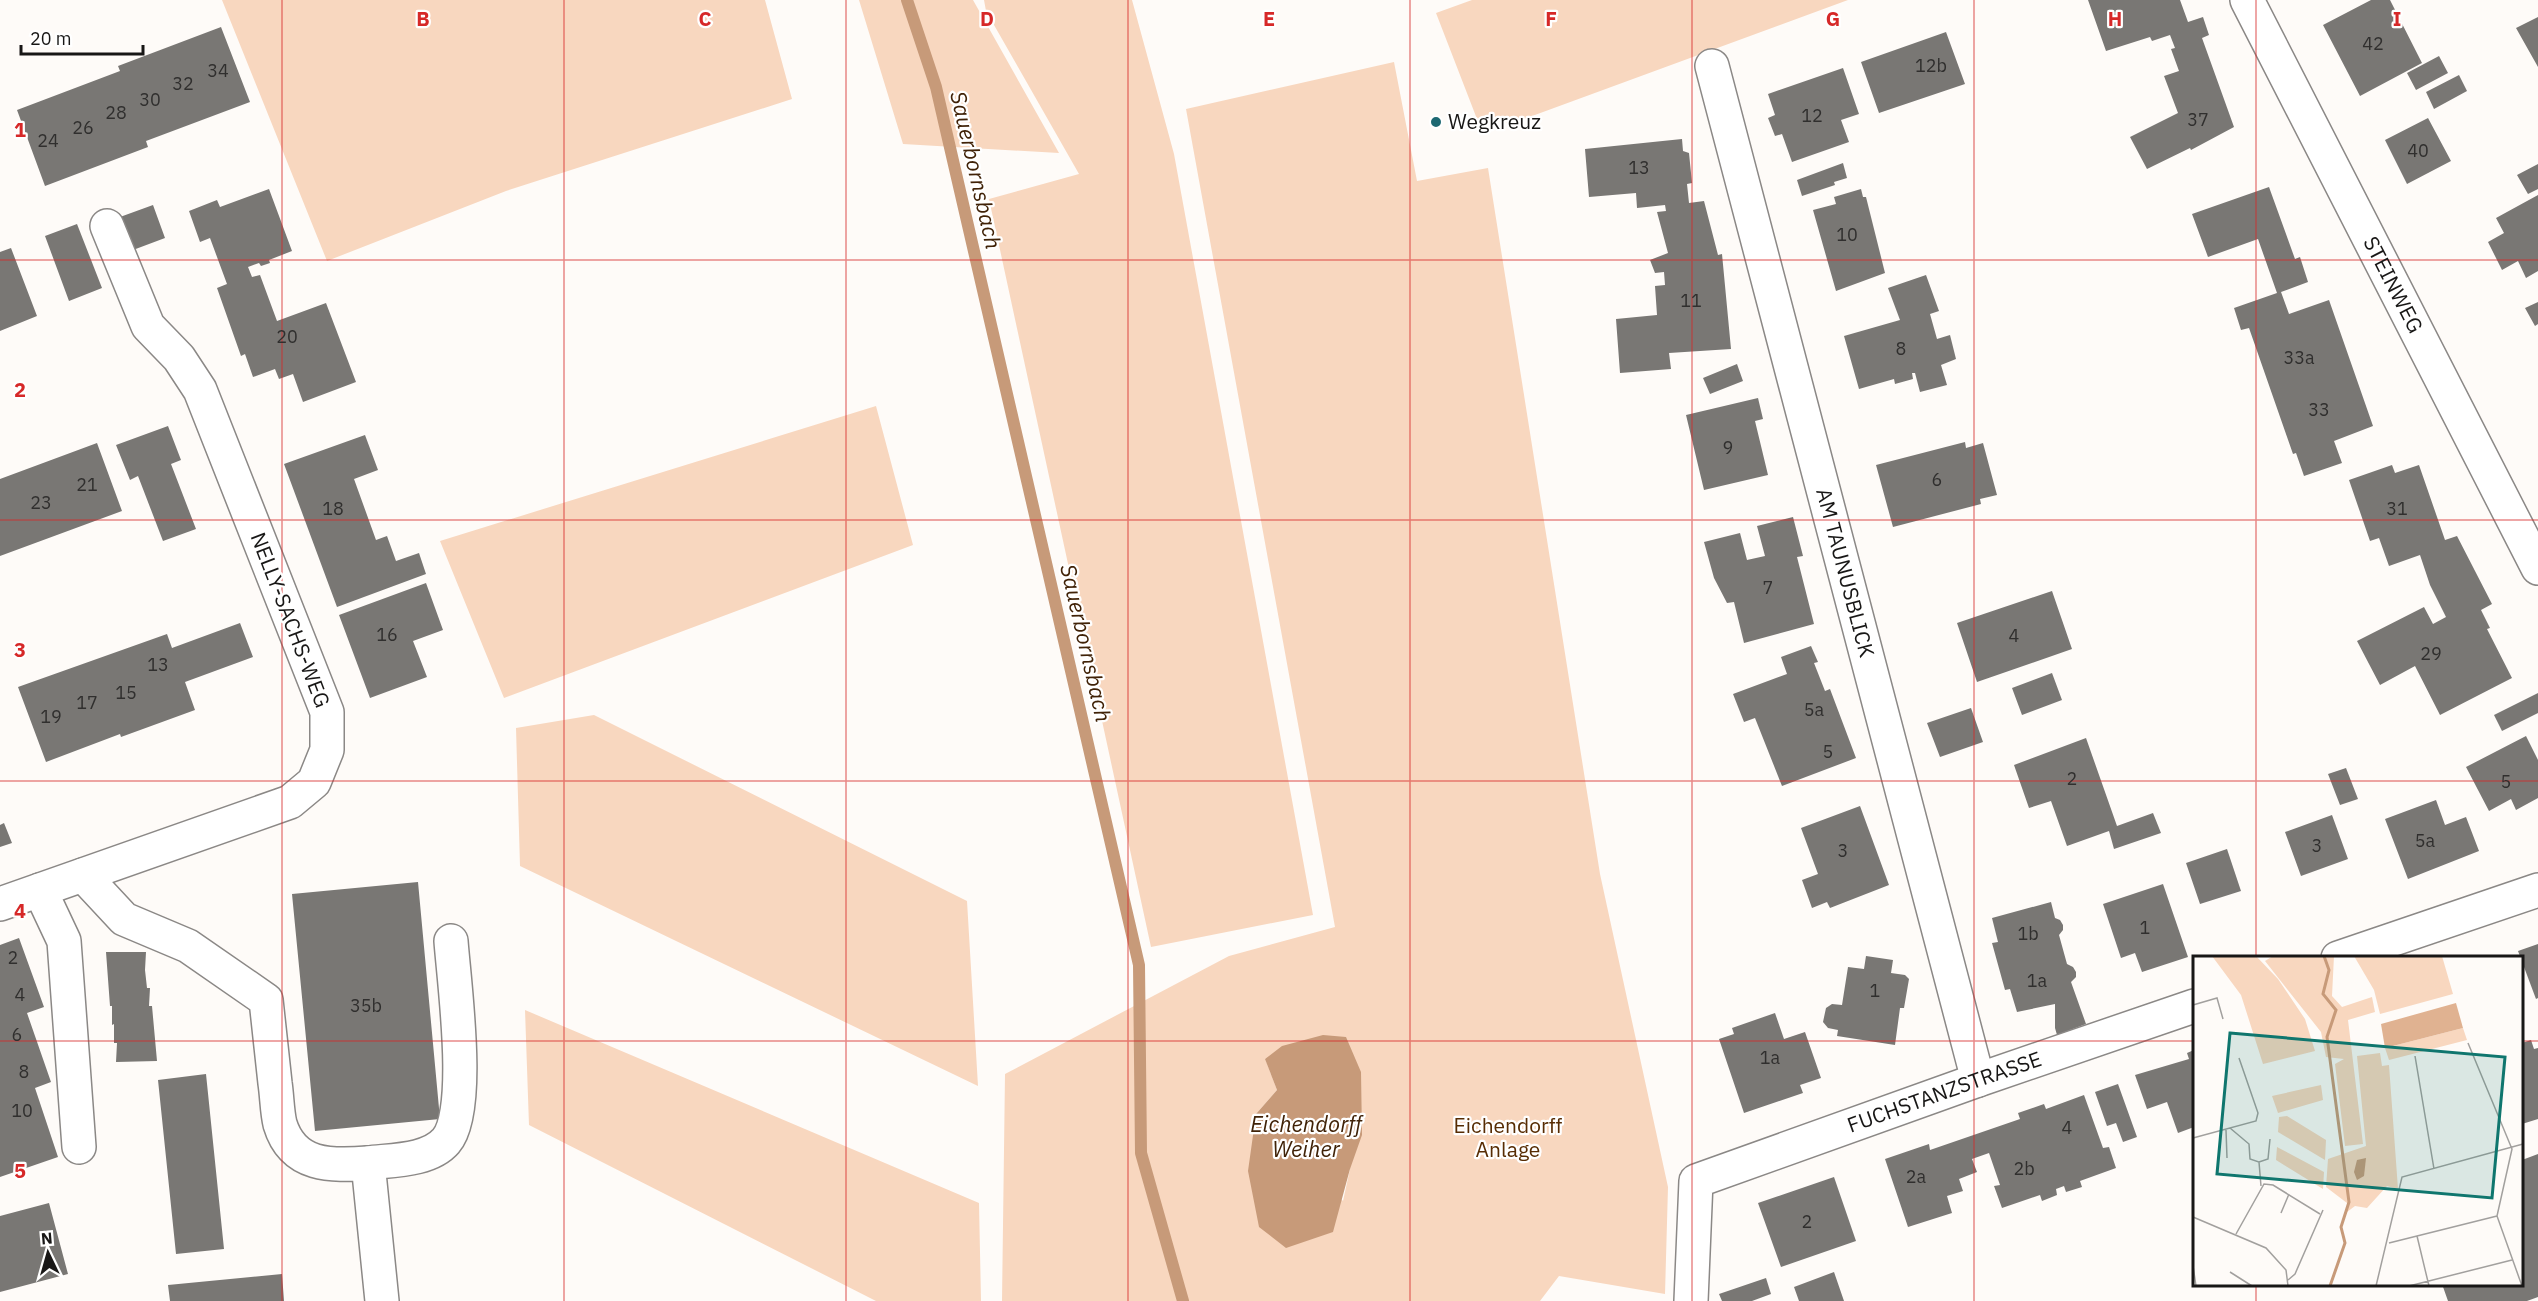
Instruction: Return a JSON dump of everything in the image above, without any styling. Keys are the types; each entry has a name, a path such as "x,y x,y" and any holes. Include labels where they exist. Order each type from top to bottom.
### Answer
{"street":[{"name":"STEINWEG","path":"2247,0 2538,567"},
{"name":"AM TAUNUSBLICK","path":"1712,66 1978,1080"},
{"name":"NELLY-SACHS-WEG","path":"0,904 290,802 314,782 327,750 327,712 200,390 179,358 148,326 107,226"},
{"path":"83,875 123,919 188,946 266,1000 280,1123 288,1143 301,1155 316,1162 339,1165 368,1163 430,1152 447,1141 458,1110 461,1086 451,941"},
{"path":"40,890 64,941 79,1148"},
{"path":"2341,956 2538,890"},
{"name":"FUCHSTANZSTRASSE","path":"1691,1301 1696,1181 2193,1006"},
{"path":"368,1163 382,1301"}],"green space":[{"path":"222,0 765,0 792,99 506,191 327,261"},
{"path":"859,0 973,0 1059,153 903,144"},
{"path":"984,0 1132,0 1174,154 1313,915 1151,947 989,199 1079,174 986,11"},
{"path":"1472,0 1848,0 1513,123 1477,119 1436,13"},
{"name":"Eichendorff Anlage","path":"1394,62 1417,181 1488,168 1600,874 1668,1187 1665,1294 1559,1276 1540,1301 1002,1301 1005,1074 1229,956 1335,927 1186,109","holes":["1265,1058 1350,1169 1343,1201 1256,1114 1277,1090"]},
{"path":"876,406 913,545 504,698 440,541"},
{"path":"594,715 967,901 978,1086 520,866 516,728"},
{"path":"525,1010 979,1203 981,1301 876,1301 529,1125"}],"water":[{"name":"Eichendorff Weiher","path":"1323,1035 1346,1037 1361,1072 1362,1135 1333,1232 1286,1248 1259,1227 1248,1171 1256,1114 1277,1090 1265,1059 1282,1046"}],"building":[{"path":"2088,0 2180,0 2188,22 2203,17 2209,35 2202,38 2234,127 2191,150 2190,148 2147,169 2130,137 2178,113 2164,76 2179,71 2171,49 2175,48 2170,35 2152,41 2150,37 2106,51"},
{"path":"2371,0 2390,0 2422,63 2360,96 2323,25"},
{"path":"2538,17 2538,67 2516,28"},
{"path":"221,27 250,102 146,141 148,147 45,186 17,110 120,71 118,66"},
{"path":"1946,32 1965,84 1879,113 1861,62"},
{"path":"2439,56 2448,73 2416,90 2407,73"},
{"path":"1843,68 1859,114 1841,120 1849,142 1792,162 1782,134 1775,136 1768,118 1775,115 1768,94"},
{"path":"2459,75 2467,91 2434,109 2426,92"},
{"path":"2428,118 2451,161 2407,184 2385,140"},
{"path":"1682,139 1683,151 1689,153 1692,183 1687,184 1689,203 1704,201 1718,255 1722,254 1731,349 1669,353 1671,369 1620,373 1616,319 1657,315 1655,286 1665,285 1664,272 1655,273 1650,260 1668,253 1657,212 1666,211 1665,205 1637,208 1636,193 1589,197 1585,149"},
{"path":"1843,163 1847,178 1834,182 1835,185 1802,196 1797,180"},
{"path":"2538,164 2538,189 2528,194 2517,175"},
{"path":"2269,187 2295,259 2300,257 2308,282 2281,292 2289,314 2329,300 2373,426 2334,441 2342,463 2304,476 2296,453 2293,454 2249,328 2241,330 2234,308 2277,293 2258,239 2208,257 2192,214"},
{"path":"269,189 292,251 269,260 270,263 261,266 259,263 248,267 252,277 260,275 277,321 326,303 356,382 303,402 293,374 279,379 275,369 253,377 245,354 241,356 217,288 227,284 210,238 200,242 189,211 217,200 220,207"},
{"path":"1861,189 1863,197 1866,197 1885,273 1836,291 1813,210 1836,204 1834,197"},
{"path":"2538,195 2538,271 2526,278 2518,261 2502,270 2488,242 2504,233 2496,218"},
{"path":"153,205 165,238 133,250 120,217"},
{"path":"77,224 102,288 69,301 45,236"},
{"path":"11,248 37,316 0,331 0,252"},
{"path":"1926,275 1939,311 1930,314 1937,339 1950,335 1956,359 1941,365 1947,385 1920,392 1915,373 1912,373 1913,379 1895,384 1894,379 1859,389 1844,336 1900,320 1888,288"},
{"path":"2538,302 2538,324 2535,326 2525,308"},
{"path":"1737,364 1743,381 1710,394 1703,378"},
{"path":"1758,398 1763,419 1755,421 1768,475 1704,490 1686,415"},
{"path":"168,426 181,460 171,464 196,529 163,541 138,476 130,480 116,445"},
{"path":"365,435 378,470 354,479 376,540 387,536 396,561 419,553 426,574 337,607 284,464"},
{"path":"1965,442 1966,448 1983,443 1997,495 1980,499 1981,504 1893,527 1876,465"},
{"path":"97,443 122,511 0,556 0,479"},
{"path":"2392,465 2395,473 2419,465 2445,540 2457,536 2492,604 2481,610 2490,628 2487,629 2512,678 2440,715 2415,666 2380,685 2357,641 2424,607 2433,624 2446,617 2430,585 2420,555 2389,566 2379,538 2370,541 2349,480"},
{"path":"1793,517 1803,556 1797,557 1814,624 1744,643 1734,602 1727,603 1714,578 1704,542 1740,533 1747,560 1765,556 1757,526"},
{"path":"426,583 443,630 413,641 427,677 370,698 339,615"},
{"path":"2052,591 2072,649 1977,682 1957,623"},
{"path":"240,623 253,657 185,682 195,710 121,737 120,734 46,762 18,687 167,634 172,648"},
{"path":"1811,646 1818,662 1814,663 1825,691 1830,689 1856,758 1782,786 1755,718 1744,722 1733,694 1787,674 1781,657"},
{"path":"2052,673 2062,700 2022,715 2012,688"},
{"path":"2538,693 2538,713 2502,731 2494,715"},
{"path":"1971,708 1983,742 1940,757 1927,723"},
{"path":"2526,736 2538,760 2538,798 2516,810 2511,799 2489,811 2466,767"},
{"path":"2086,738 2117,826 2153,813 2161,833 2114,849 2109,831 2067,846 2051,801 2029,808 2014,765"},
{"path":"2346,768 2358,799 2340,805 2328,774"},
{"path":"2436,800 2445,825 2466,817 2479,851 2408,879 2385,819"},
{"path":"1860,806 1889,885 1830,908 1827,902 1812,908 1802,880 1818,874 1801,828"},
{"path":"2332,815 2348,859 2301,876 2285,832"},
{"path":"4,823 12,843 0,847 0,825"},
{"path":"2227,849 2241,891 2200,904 2186,863"},
{"path":"418,882 440,1119 315,1131 292,894"},
{"path":"2163,884 2188,957 2142,972 2135,953 2121,958 2103,904"},
{"path":"2051,902 2055,918 2063,925 2063,930 2059,935 2067,964 2076,972 2076,977 2071,982 2086,1024 2057,1035 2055,1004 2017,1012 2010,989 2005,990 1992,943 1998,942 1992,918"},
{"path":"19,938 44,1007 27,1013 51,1082 35,1088 58,1157 0,1177 0,945"},
{"path":"2538,944 2538,998 2536,999 2523,964 2523,956 2520,956 2518,951"},
{"path":"106,952 146,952 145,970 147,988 150,988 149,1006 152,1006 157,1061 116,1062 117,1043 114,1043"},
{"path":"1866,956 1893,960 1891,973 1905,975 1909,979 1904,1008 1900,1008 1895,1045 1837,1036 1838,1030 1828,1028 1823,1022 1826,1008 1832,1004 1842,1005 1848,967 1864,969"},
{"path":"1775,1013 1784,1039 1805,1032 1821,1078 1800,1085 1803,1093 1744,1113 1719,1039 1734,1034 1732,1028"},
{"path":"2531,1040 2534,1049 2538,1048 2538,1119 2523,1124 2523,1043"},
{"path":"2193,1050 2193,1127 2178,1133 2167,1102 2147,1109 2135,1075 2189,1059 2187,1053"},
{"path":"206,1074 224,1249 176,1254 158,1080"},
{"path":"2118,1084 2137,1137 2123,1142 2116,1123 2107,1126 2095,1092"},
{"path":"2084,1095 2103,1148 2109,1147 2116,1168 2080,1181 2082,1187 2066,1192 2064,1186 2056,1189 2057,1195 2042,1201 2040,1195 2002,1208 1994,1186 2000,1185 1989,1153 1972,1159 1977,1172 1959,1179 1963,1191 1947,1196 1952,1213 1908,1227 1885,1159 1929,1144 1930,1150 2020,1119 2018,1113 2044,1104 2046,1109"},
{"path":"2538,1154 2538,1297 2527,1301 2448,1301 2443,1286 2523,1286 2523,1160"},
{"path":"1834,1177 1856,1241 1781,1267 1758,1203"},
{"path":"49,1203 68,1274 0,1292 0,1216"},
{"path":"1834,1272 1844,1301 1799,1301 1794,1287"},
{"path":"282,1274 284,1301 170,1301 168,1285"},
{"path":"1766,1278 1771,1294 1752,1301 1722,1301 1719,1294"}],"waterway":[{"name":"Sauerbornsbach","path":"907,0 936,87 1139,965 1141,1153 1183,1301"}],"place":[{"name":"Wegkreuz","path":"1436,122"}]}
